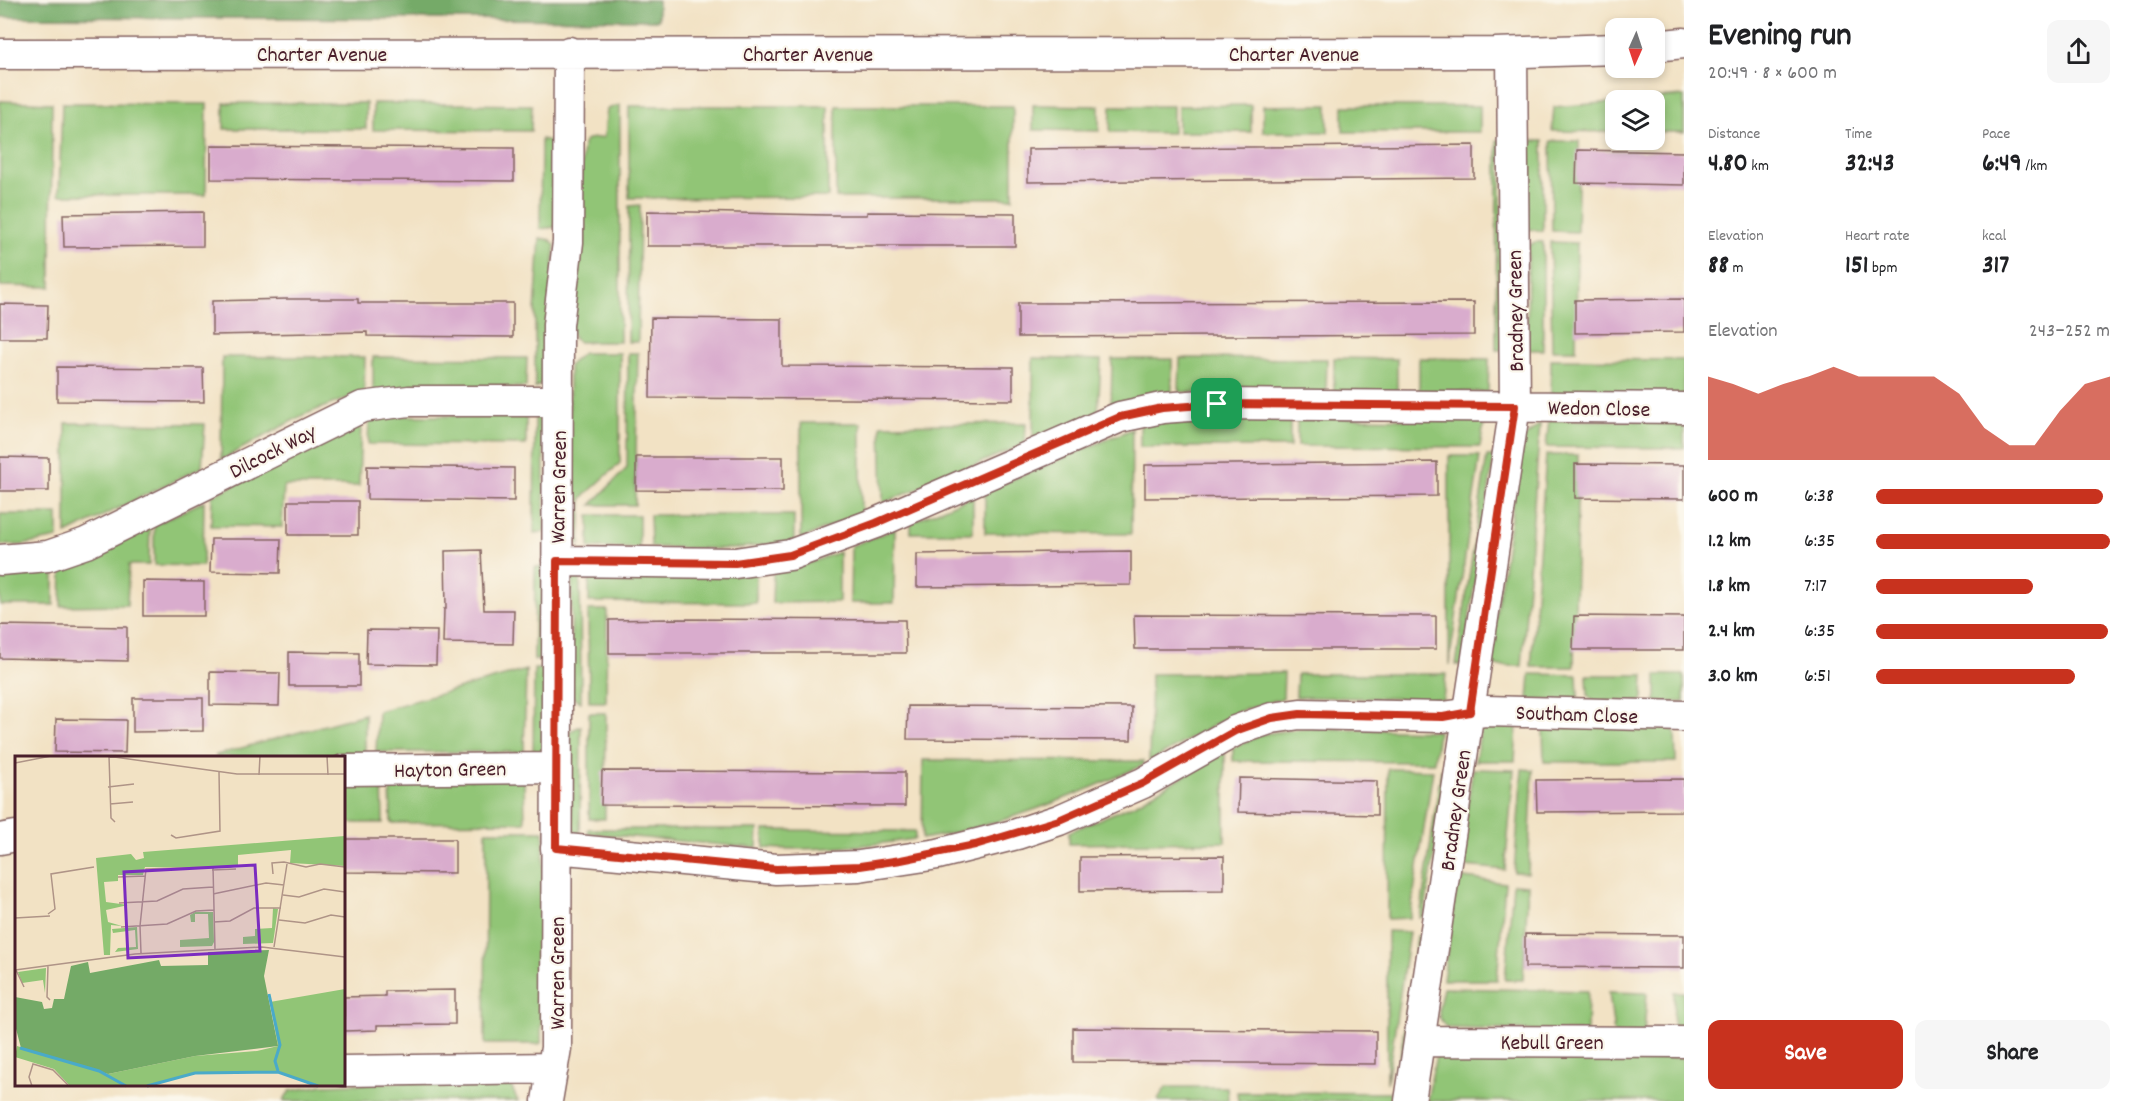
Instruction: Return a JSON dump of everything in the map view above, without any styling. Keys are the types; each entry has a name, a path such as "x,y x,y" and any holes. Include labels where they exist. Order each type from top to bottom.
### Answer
{"street":[{"path":"1665,45 1684,43"},
{"name":"Charter Avenue","path":"0,54 1512,53 1605,49"},
{"name":"Warren Green","path":"547,1101 556,1048 558,325 568,242 569,52"},
{"name":"Bradney Green","path":"1410,1101 1515,406 1512,53"},
{"name":"Dilcock Way","path":"0,560 48,556 86,543 362,407 409,401 558,401"},
{"name":"Wedon Close","path":"557,561 735,563 790,555 876,523 1120,417 1162,408 1217,404 1684,408"},
{"name":"Southam Close","path":"556,848 776,869 860,866 975,845 1059,820 1143,783 1235,731 1272,718 1300,714 1443,717 1470,712 1684,716"},
{"name":"Hayton Green","path":"345,770 556,768"},
{"path":"0,839 15,836"},
{"name":"Kebull Green","path":"1420,1041 1684,1041"},
{"path":"345,1071 553,1068"}],"green space":[{"path":"0,0 658,0 658,20 0,17"},
{"path":"1684,96 1684,132 1665,132 1665,97"},
{"path":"0,101 52,103 51,287 0,286"},
{"path":"62,103 207,104 206,195 59,195"},
{"path":"224,103 366,103 366,129 224,129"},
{"path":"373,103 532,105 531,131 373,130"},
{"path":"1605,103 1605,132 1552,131 1554,107"},
{"path":"620,105 620,342 579,342 574,339 570,329 583,144 588,139 604,137 607,109"},
{"path":"1033,105 1099,106 1099,131 1033,130"},
{"path":"1251,105 1251,132 1178,132 1178,106"},
{"path":"1328,105 1328,132 1263,132 1263,106"},
{"path":"629,106 828,106 828,197 629,198"},
{"path":"836,106 1013,106 1013,198 836,198"},
{"path":"1111,106 1173,106 1173,133 1110,132"},
{"path":"1343,106 1480,106 1480,132 1343,132"},
{"path":"541,139 553,142 556,147 556,227 540,229"},
{"path":"1497,140 1501,140 1502,350 1496,350"},
{"path":"1532,141 1543,141 1543,231 1527,229 1529,147"},
{"path":"1551,141 1579,141 1577,232 1552,231"},
{"path":"640,205 638,342 628,342 629,206"},
{"path":"540,238 550,240 555,245 544,378 535,388 535,311"},
{"path":"1535,242 1543,242 1543,350 1527,350 1528,246"},
{"path":"1550,242 1577,243 1576,350 1552,350"},
{"path":"583,353 620,353 620,463 582,498 580,545 572,539 570,533 569,365"},
{"path":"628,353 638,353 635,505 591,505 627,468"},
{"path":"222,357 365,357 364,392 303,415 221,460"},
{"path":"373,357 527,358 526,387 373,391"},
{"path":"1033,358 1101,360 1098,413 1033,441"},
{"path":"1180,358 1327,359 1326,392 1179,392"},
{"path":"1334,358 1397,359 1397,391 1334,391"},
{"path":"1419,358 1489,359 1488,392 1419,392"},
{"path":"1112,359 1172,359 1172,392 1111,409"},
{"path":"1551,359 1684,360 1684,397 1551,396"},
{"path":"535,414 543,420 545,532 534,533"},
{"path":"401,416 526,416 526,445 368,444 369,420"},
{"path":"1290,417 1290,447 1140,447 1140,426 1171,419"},
{"path":"1297,418 1485,419 1480,447 1297,446"},
{"path":"1549,420 1684,421 1684,448 1546,447"},
{"path":"66,423 205,424 202,467 66,534"},
{"path":"361,423 359,486 284,486 282,527 211,526 212,496"},
{"path":"801,423 861,423 861,513 801,539"},
{"path":"1026,423 1025,444 883,503 881,425"},
{"path":"1540,424 1522,666 1488,666 1523,439"},
{"path":"1132,429 1131,534 985,533 985,491"},
{"path":"1546,455 1578,455 1574,667 1531,667"},
{"path":"1449,456 1480,456 1449,665"},
{"path":"1487,456 1494,456 1462,665 1456,665"},
{"path":"973,496 973,533 911,533 911,522"},
{"path":"204,501 203,566 154,565 154,525"},
{"path":"0,514 58,514 58,538 22,545 0,545"},
{"path":"589,515 639,515 639,548 589,548"},
{"path":"650,515 794,515 794,541 731,549 651,547"},
{"path":"150,527 149,565 129,565 127,605 61,606 62,568 102,552"},
{"path":"895,529 894,603 850,603 851,546"},
{"path":"839,552 839,602 772,603 773,572 796,568"},
{"path":"535,567 546,567 545,660 534,660"},
{"path":"54,570 54,605 0,605 0,575 20,576"},
{"path":"589,574 756,574 756,603 589,602"},
{"path":"580,575 581,702 570,696 572,580"},
{"path":"588,610 607,610 606,702 589,702"},
{"path":"534,669 545,669 543,750 533,758"},
{"path":"526,670 524,752 376,752 378,711"},
{"path":"1284,673 1283,698 1237,712 1149,762 1151,674"},
{"path":"1297,674 1446,674 1443,699 1296,697"},
{"path":"1530,674 1577,675 1578,697 1573,701 1528,700"},
{"path":"1587,675 1644,675 1643,699 1639,702 1593,701 1588,696"},
{"path":"1656,675 1684,675 1684,702 1656,702"},
{"path":"589,713 606,713 605,819 589,819"},
{"path":"365,714 365,753 328,756 216,755"},
{"path":"1517,724 1515,761 1475,761 1481,729 1487,726"},
{"path":"1547,725 1671,727 1675,732 1676,762 1544,762 1543,730"},
{"path":"581,726 580,835 571,828 570,731"},
{"path":"1306,728 1438,731 1434,762 1233,761 1233,748 1263,734"},
{"path":"1225,752 1225,842 1069,844 1069,832 1135,804"},
{"path":"923,760 1143,761 1143,765 1035,810 979,827 922,839"},
{"path":"1388,769 1433,770 1410,918 1387,919"},
{"path":"1473,769 1514,770 1505,870 1465,866 1459,859"},
{"path":"1522,769 1533,770 1528,873 1514,872"},
{"path":"1441,770 1448,771 1424,917 1420,918"},
{"path":"382,779 383,823 345,823 345,781"},
{"path":"390,779 524,779 525,822 391,823"},
{"path":"588,829 758,829 757,848 588,833"},
{"path":"764,830 915,831 915,839 840,847 764,848"},
{"path":"486,831 544,831 541,1043 538,1044 485,1044"},
{"path":"1464,878 1505,883 1497,980 1443,980 1457,881"},
{"path":"1513,884 1528,885 1523,980 1505,980"},
{"path":"1387,931 1409,932 1387,1083"},
{"path":"1417,936 1422,936 1401,1086 1396,1085"},
{"path":"1443,988 1588,991 1587,1032 1447,1028 1439,1014"},
{"path":"1609,992 1647,993 1644,1034 1614,1034"},
{"path":"1674,992 1684,992 1684,1034 1673,1034"},
{"path":"1436,1055 1684,1058 1684,1101 1427,1101"},
{"path":"496,1079 511,1086 518,1101 283,1101 290,1091 345,1084"},
{"path":"1166,1087 1227,1087 1228,1101 1159,1101"},
{"path":"1237,1092 1401,1093 1400,1101 1238,1101"}],"building":[{"path":"1474,145 1474,178 1028,182 1028,149"},
{"path":"211,146 514,148 514,181 211,179"},
{"path":"1577,150 1684,152 1684,185 1576,183"},
{"path":"647,211 826,215 867,215 867,212 1015,213 1015,246 647,246"},
{"path":"203,212 203,246 64,247 63,214"},
{"path":"358,299 358,303 513,303 513,337 367,336 367,332 212,335 212,301"},
{"path":"1684,299 1684,332 1575,333 1575,300"},
{"path":"1474,302 1474,335 1018,337 1018,303"},
{"path":"0,304 48,305 47,338 0,338"},
{"path":"651,318 782,319 782,366 1013,367 1013,400 650,398"},
{"path":"57,367 203,368 204,402 57,401"},
{"path":"0,457 49,458 49,491 0,491"},
{"path":"636,457 783,457 783,491 636,490"},
{"path":"1437,462 1437,496 1145,498 1145,465"},
{"path":"1575,464 1684,465 1684,499 1575,498"},
{"path":"367,466 514,468 514,501 367,499"},
{"path":"288,501 358,501 358,535 288,535"},
{"path":"211,539 281,539 280,573 210,572"},
{"path":"481,550 484,610 514,610 513,644 443,643 444,609 446,609 445,551"},
{"path":"1131,551 1131,585 917,587 917,554"},
{"path":"143,581 204,582 204,616 143,616"},
{"path":"1134,615 1436,616 1436,649 1135,649"},
{"path":"1574,616 1684,617 1684,650 1573,650"},
{"path":"609,620 905,620 906,653 609,653"},
{"path":"0,625 127,627 127,661 0,658"},
{"path":"367,630 437,631 436,665 366,664"},
{"path":"289,652 359,653 359,686 289,686"},
{"path":"210,672 280,673 279,706 210,705"},
{"path":"133,698 203,698 203,731 133,732"},
{"path":"908,706 1132,707 1131,740 907,739"},
{"path":"56,719 126,720 125,753 55,752"},
{"path":"602,771 905,772 905,806 601,805"},
{"path":"1239,778 1377,781 1377,815 1238,812"},
{"path":"1684,779 1684,811 1537,812 1536,780"},
{"path":"345,839 455,839 455,873 345,872"},
{"path":"1224,856 1224,890 1080,891 1080,857"},
{"path":"1525,934 1684,935 1684,968 1525,967"},
{"path":"455,990 455,1024 377,1025 377,1030 345,1031 345,997 385,996 385,991"},
{"path":"1073,1028 1376,1031 1376,1064 1073,1062"}],"route":[{"path":"1217,404 1515,406 1470,712 1443,717 1300,714 1272,718 1235,731 1143,783 1059,820 975,845 901,860 860,866 776,869 556,848 557,561 735,563 790,555 876,523 1120,417 1162,408 1217,404"}]}
